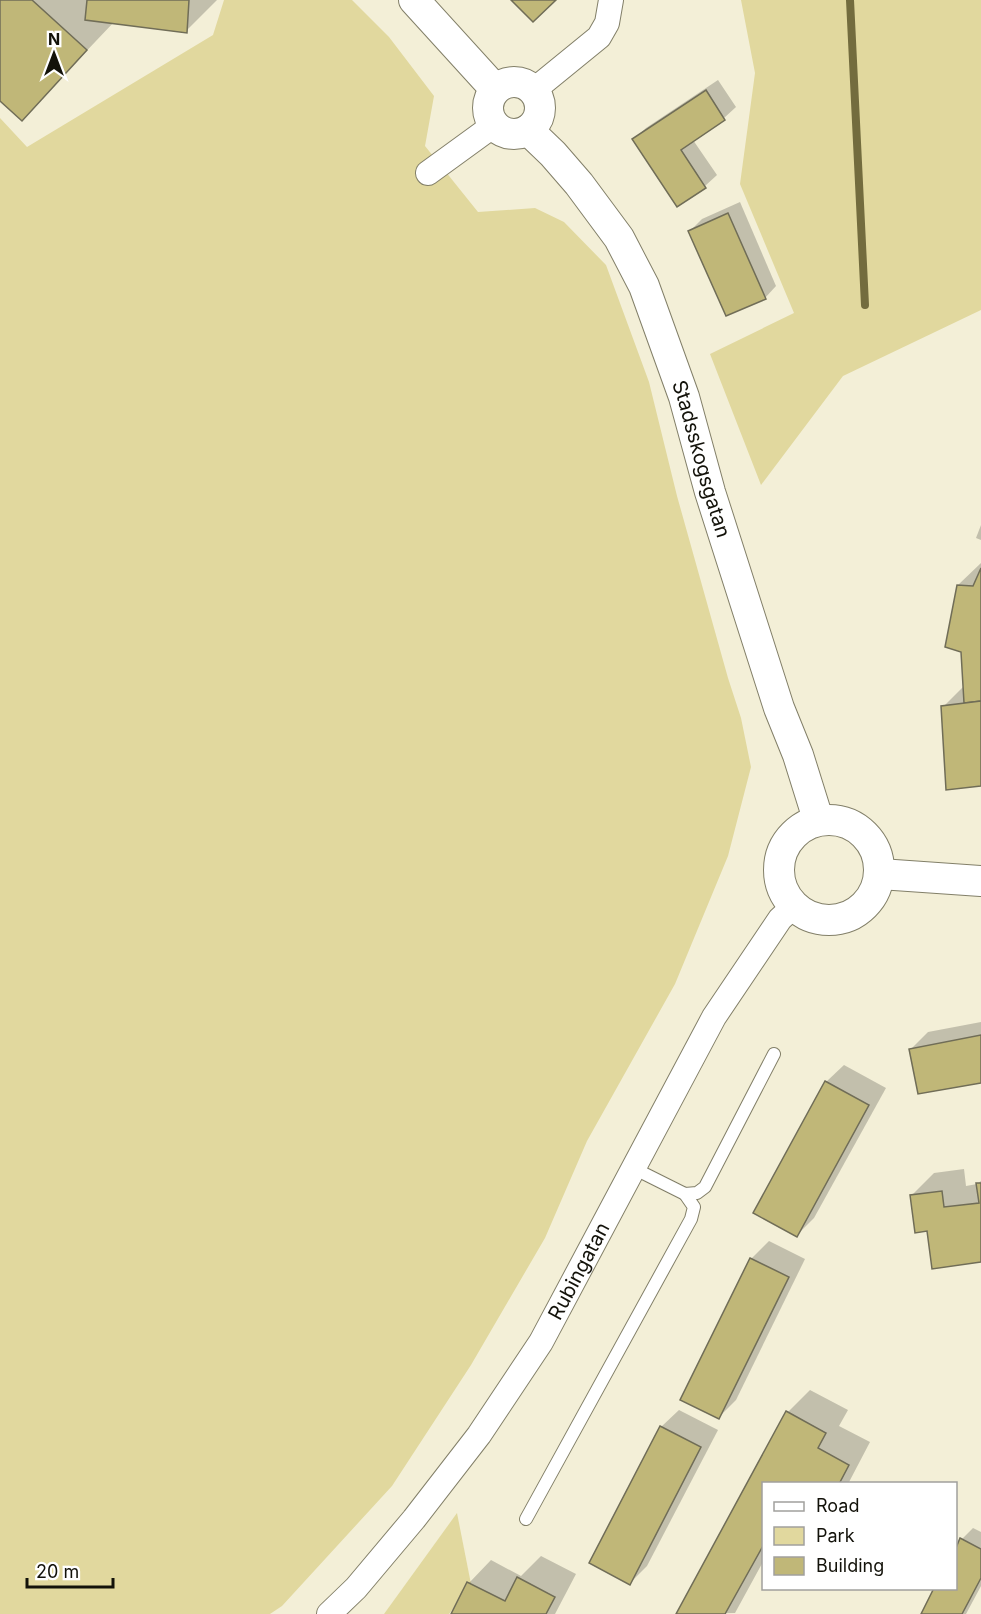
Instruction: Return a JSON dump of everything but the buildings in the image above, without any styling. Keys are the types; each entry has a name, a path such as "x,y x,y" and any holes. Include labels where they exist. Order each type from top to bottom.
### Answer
{"street":[{"path":"414,0 495,89"},
{"path":"534,90 599,37 607,23 611,0"},
{"path":"517,81 534,90 539,99 540,109 538,119 528,130 520,134 510,134 494,125 489,116 488,107 495,89 503,83 517,81"},
{"path":"428,173 494,125"},
{"name":"Stadsskogsgatan","path":"528,130 547,147 579,184 619,238 644,286 680,386 710,492 779,708 798,755 818,819"},
{"path":"818,819 838,820 847,822 863,832 874,847 880,874 875,891 859,911 835,920 817,918 801,912 781,885 779,868 782,851 797,831 818,819"},
{"path":"880,874 981,881"},
{"name":"Rubingatan","path":"329,1614 356,1588 414,1519 479,1435 541,1342 714,1017 780,919 795,906"}],"lane":[{"path":"685,1194 697,1193 705,1187 774,1054"},
{"path":"526,1519 691,1219 694,1207 685,1194 633,1168"}],"green space":[{"path":"224,0 352,0 389,37 434,96 425,146 478,212 535,208 564,222 606,265 649,382 677,496 741,718 751,767 728,856 675,984 587,1141 545,1238 471,1365 392,1486 282,1606 270,1614 0,1614 0,118 27,147 213,35"},
{"path":"741,0 981,0 981,310 843,376 761,485 710,354 794,313 740,184 755,73"},
{"path":"457,1513 471,1584 449,1614 384,1614"}],"waterway":[{"path":"850,0 865,305"}]}
